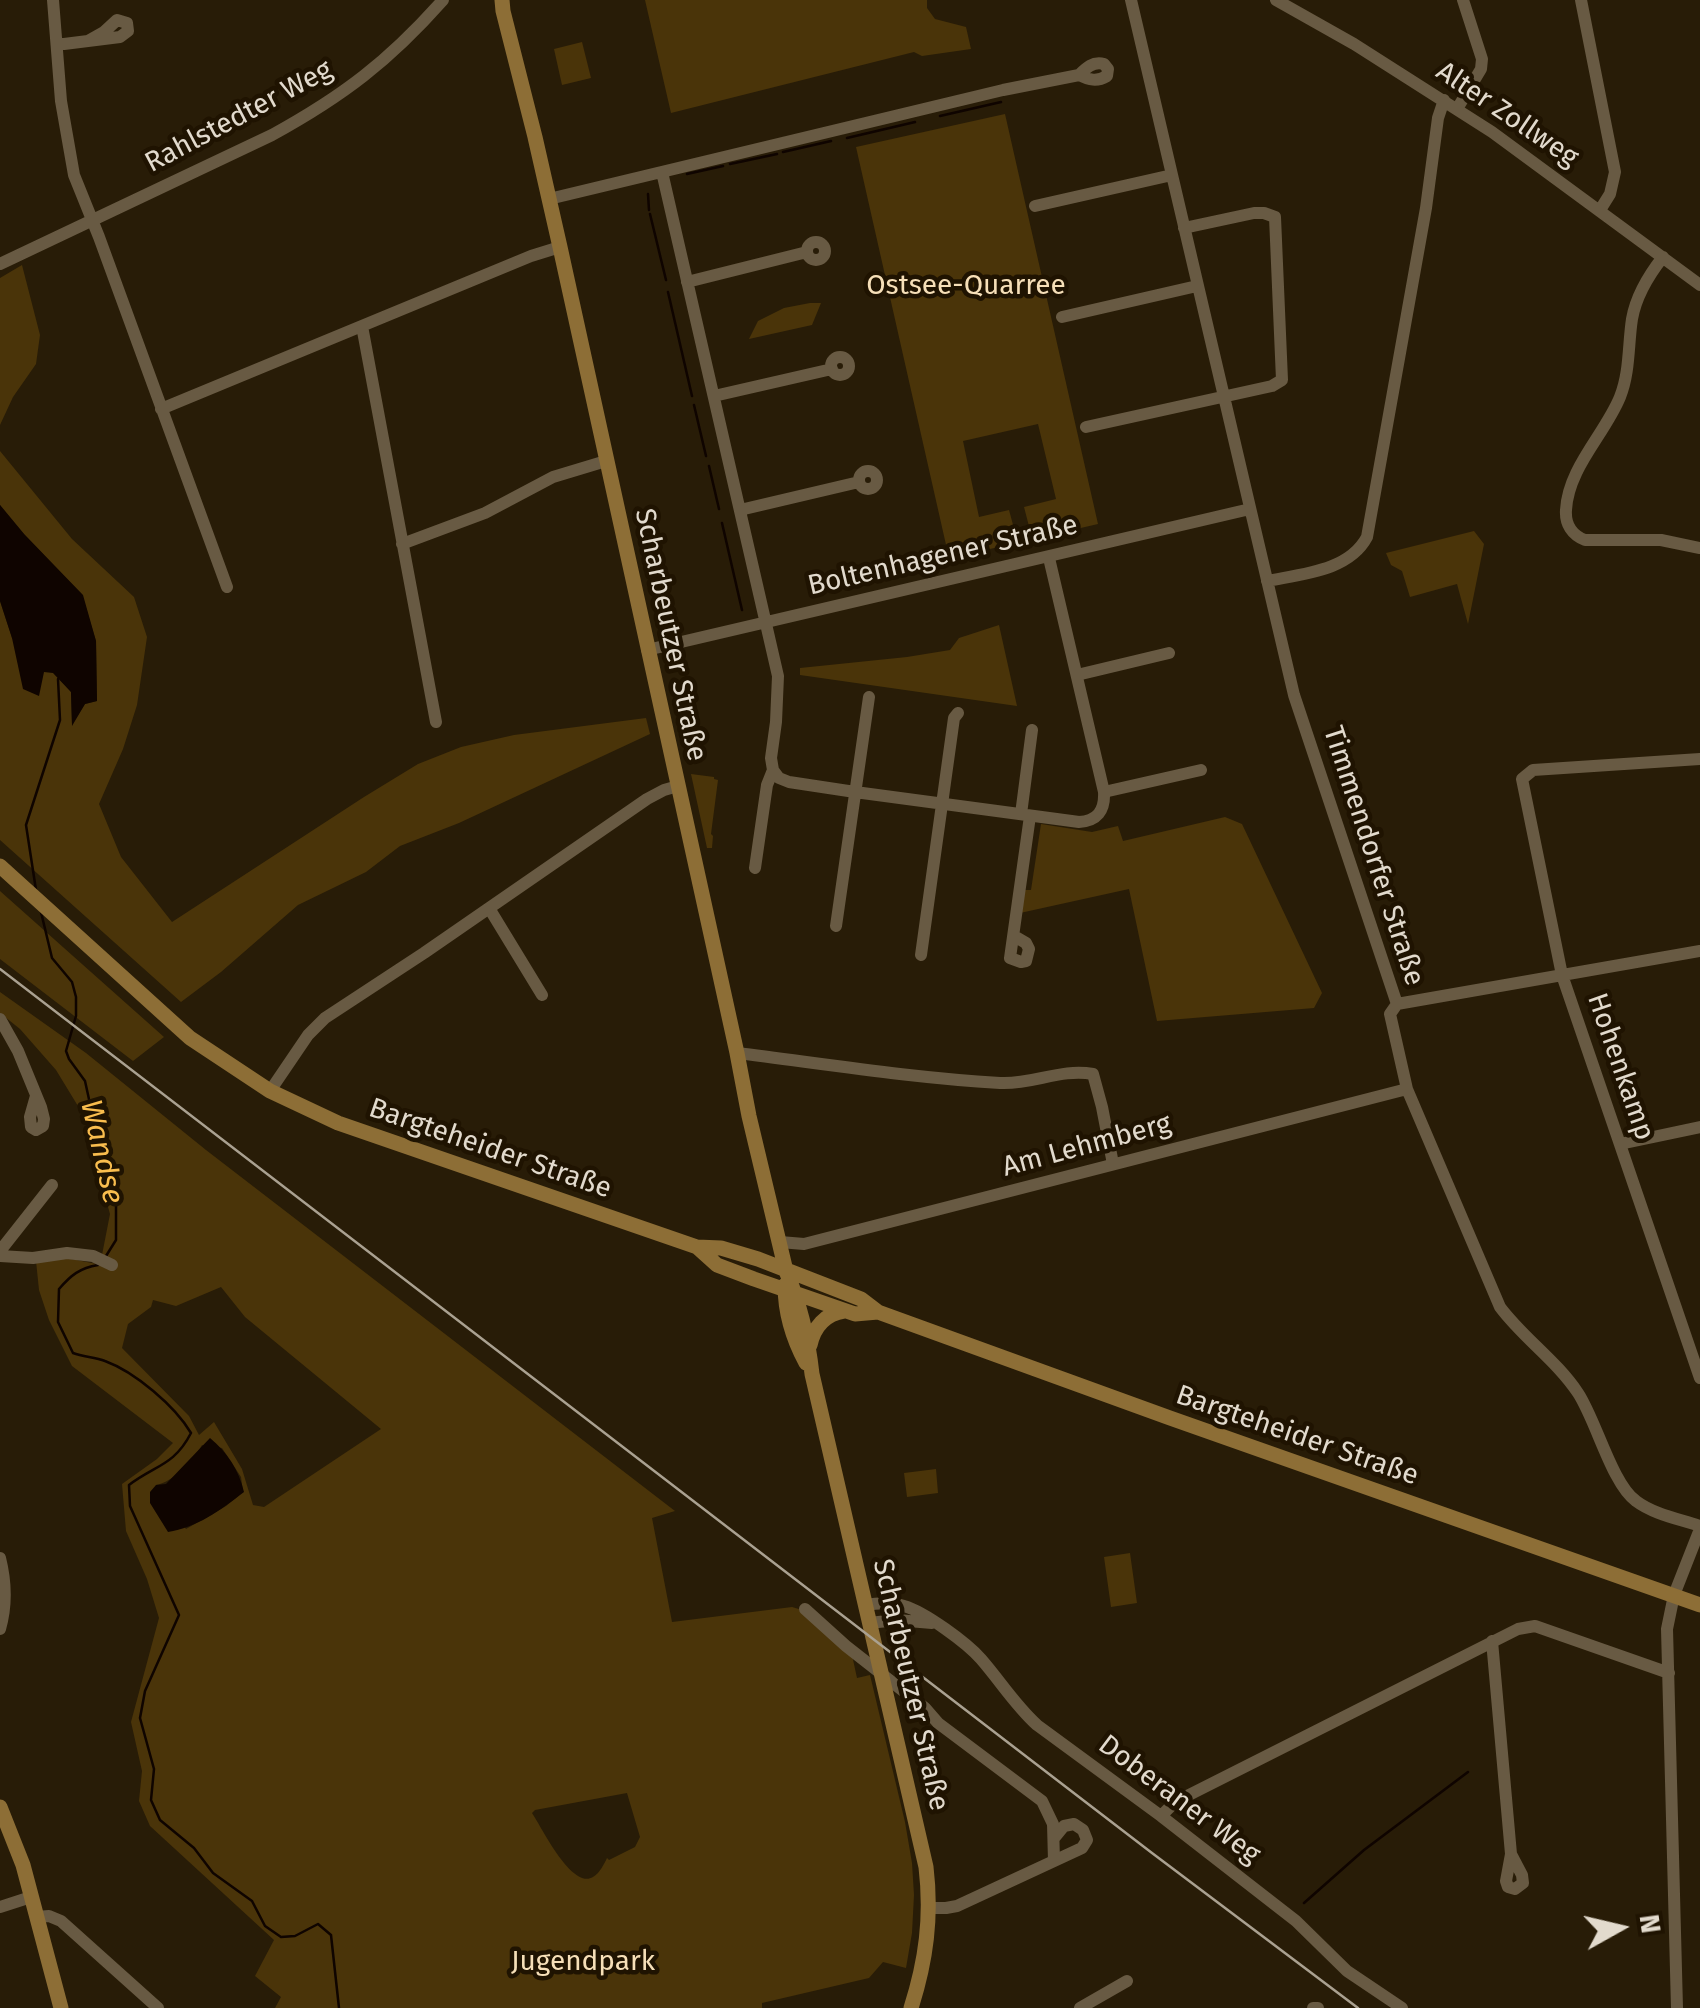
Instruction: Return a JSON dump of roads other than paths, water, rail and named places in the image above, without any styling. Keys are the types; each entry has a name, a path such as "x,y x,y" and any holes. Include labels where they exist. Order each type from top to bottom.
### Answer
{"main road":[{"name":"Scharbeutzer Straße","path":"501,4 560,247 749,1116 790,1292 809,1349 926,1867 927,1948 911,2008"},
{"name":"Bargteheider Straße","path":"0,866 190,1038 270,1091 338,1122 697,1247 721,1248 786,1271 861,1300 878,1312 1700,1604"},
{"name":"Bargteheider Straße","path":"697,1247 717,1265 790,1292 855,1314 878,1312"},
{"name":"Scharbeutzer Straße","path":"790,1292 786,1308 799,1351 812,1374"},
{"path":"809,1349 821,1322 834,1313 846,1311"},
{"path":"0,1808 20,1853 61,2008"}],"street":[{"path":"53,0 61,101 77,186 227,586"},
{"name":"Timmendorfer Straße","path":"1131,0 1294,695 1397,1004 1390,1014 1407,1089 1500,1306 1579,1394 1624,1491 1646,1508 1700,1528"},
{"name":"Alter Zollweg","path":"1276,0 1457,108 1700,285"},
{"path":"1457,108 1482,64 1463,0"},
{"path":"1581,0 1615,172 1610,194 1600,210"},
{"name":"Rahlstedter Weg","path":"0,264 315,111 380,64 438,3"},
{"path":"57,44 88,41"},
{"path":"549,199 1079,75"},
{"path":"1268,581 1344,562 1358,552 1367,537 1444,100"},
{"path":"662,172 778,684 771,758 778,778 1079,822 1090,822 1100,814 1104,792 1049,558"},
{"path":"1034,206 1172,175"},
{"path":"1086,427 1224,398 1282,380 1275,217 1264,213 1184,228"},
{"path":"160,409 560,247"},
{"path":"687,282 807,252"},
{"path":"1662,257 1635,306 1619,399 1576,478 1566,515 1569,528 1585,540 1661,540 1700,548"},
{"path":"1062,317 1198,286"},
{"path":"362,326 436,722"},
{"path":"714,396 832,368"},
{"path":"402,544 485,512 553,477 606,462"},
{"path":"740,510 859,482"},
{"name":"Boltenhagener Straße","path":"647,650 1250,510"},
{"path":"1077,675 1169,653"},
{"path":"836,926 869,697"},
{"path":"921,955 954,718 958,713"},
{"path":"1014,936 1032,730"},
{"name":"Hohenkamp","path":"1700,759 1533,770 1522,779 1562,975 1700,1378"},
{"path":"756,868 767,785 773,770"},
{"path":"1104,792 1201,770"},
{"path":"270,1091 308,1034 325,1018 647,799 678,786"},
{"path":"489,908 542,995"},
{"path":"1397,1004 1700,950"},
{"path":"0,1019 18,1050 36,1096"},
{"path":"737,1053 1005,1084 1068,1072 1092,1074 1113,1164"},
{"name":"Am Lehmberg","path":"780,1242 804,1244 1407,1089"},
{"path":"1620,1144 1700,1127"},
{"path":"52,1185 0,1253 33,1258 93,1256 112,1266"},
{"path":"1677,2008 1667,1630 1674,1595 1700,1528"},
{"path":"0,1558 6,1580 0,1628"},
{"name":"Doberaner Weg","path":"865,1605 902,1605 920,1612 972,1649 1019,1709 1037,1725 1296,1920 1346,1971 1402,2008"},
{"path":"805,1608 938,1723 1042,1800 1055,1837 1054,1861"},
{"path":"870,1625 897,1620 934,1624"},
{"path":"1161,1816 1175,1802 1518,1628 1535,1626 1668,1674"},
{"path":"1492,1641 1511,1854"},
{"path":"929,1908 957,1906 1082,1848 1087,1840 1083,1830 1074,1824 1064,1826 1055,1837"},
{"path":"0,1907 32,1897"},
{"path":"36,1917 61,1921 158,2008"},
{"path":"1080,2008 1127,1981"}],"waterway":[{"path":"940,116 1001,102"},
{"path":"847,138 915,122"},
{"path":"783,152 831,141"},
{"path":"730,164 777,154"},
{"path":"687,174 723,166"},
{"path":"648,194 649,210"},
{"path":"650,214 666,280"},
{"path":"668,292 692,396"},
{"path":"694,405 706,456"},
{"path":"709,466 719,509"},
{"path":"722,523 742,610"},
{"name":"Wandse","path":"36,890 26,825 60,720 58,679"},
{"name":"Wandse","path":"41,912 52,958 72,982 76,997 76,1016 66,1051 85,1081 116,1205 116,1240 106,1256"},
{"name":"Wandse","path":"98,1265 76,1273 59,1289 58,1322 73,1353 105,1361 141,1381 165,1401 191,1433 171,1459 129,1485 130,1506 179,1615 145,1691 140,1718 154,1769 151,1800 160,1820 194,1848 213,1873 252,1901 265,1926 281,1937 295,1936 318,1924 331,1935 339,2008"},
{"path":"1304,1903 1364,1850 1468,1772"}],"railway":[{"path":"0,969 1358,2008"}],"park label":[{"name":"Ostsee-Quarree","path":"966,286"},
{"name":"Jugendpark","path":"583,1962"}]}
